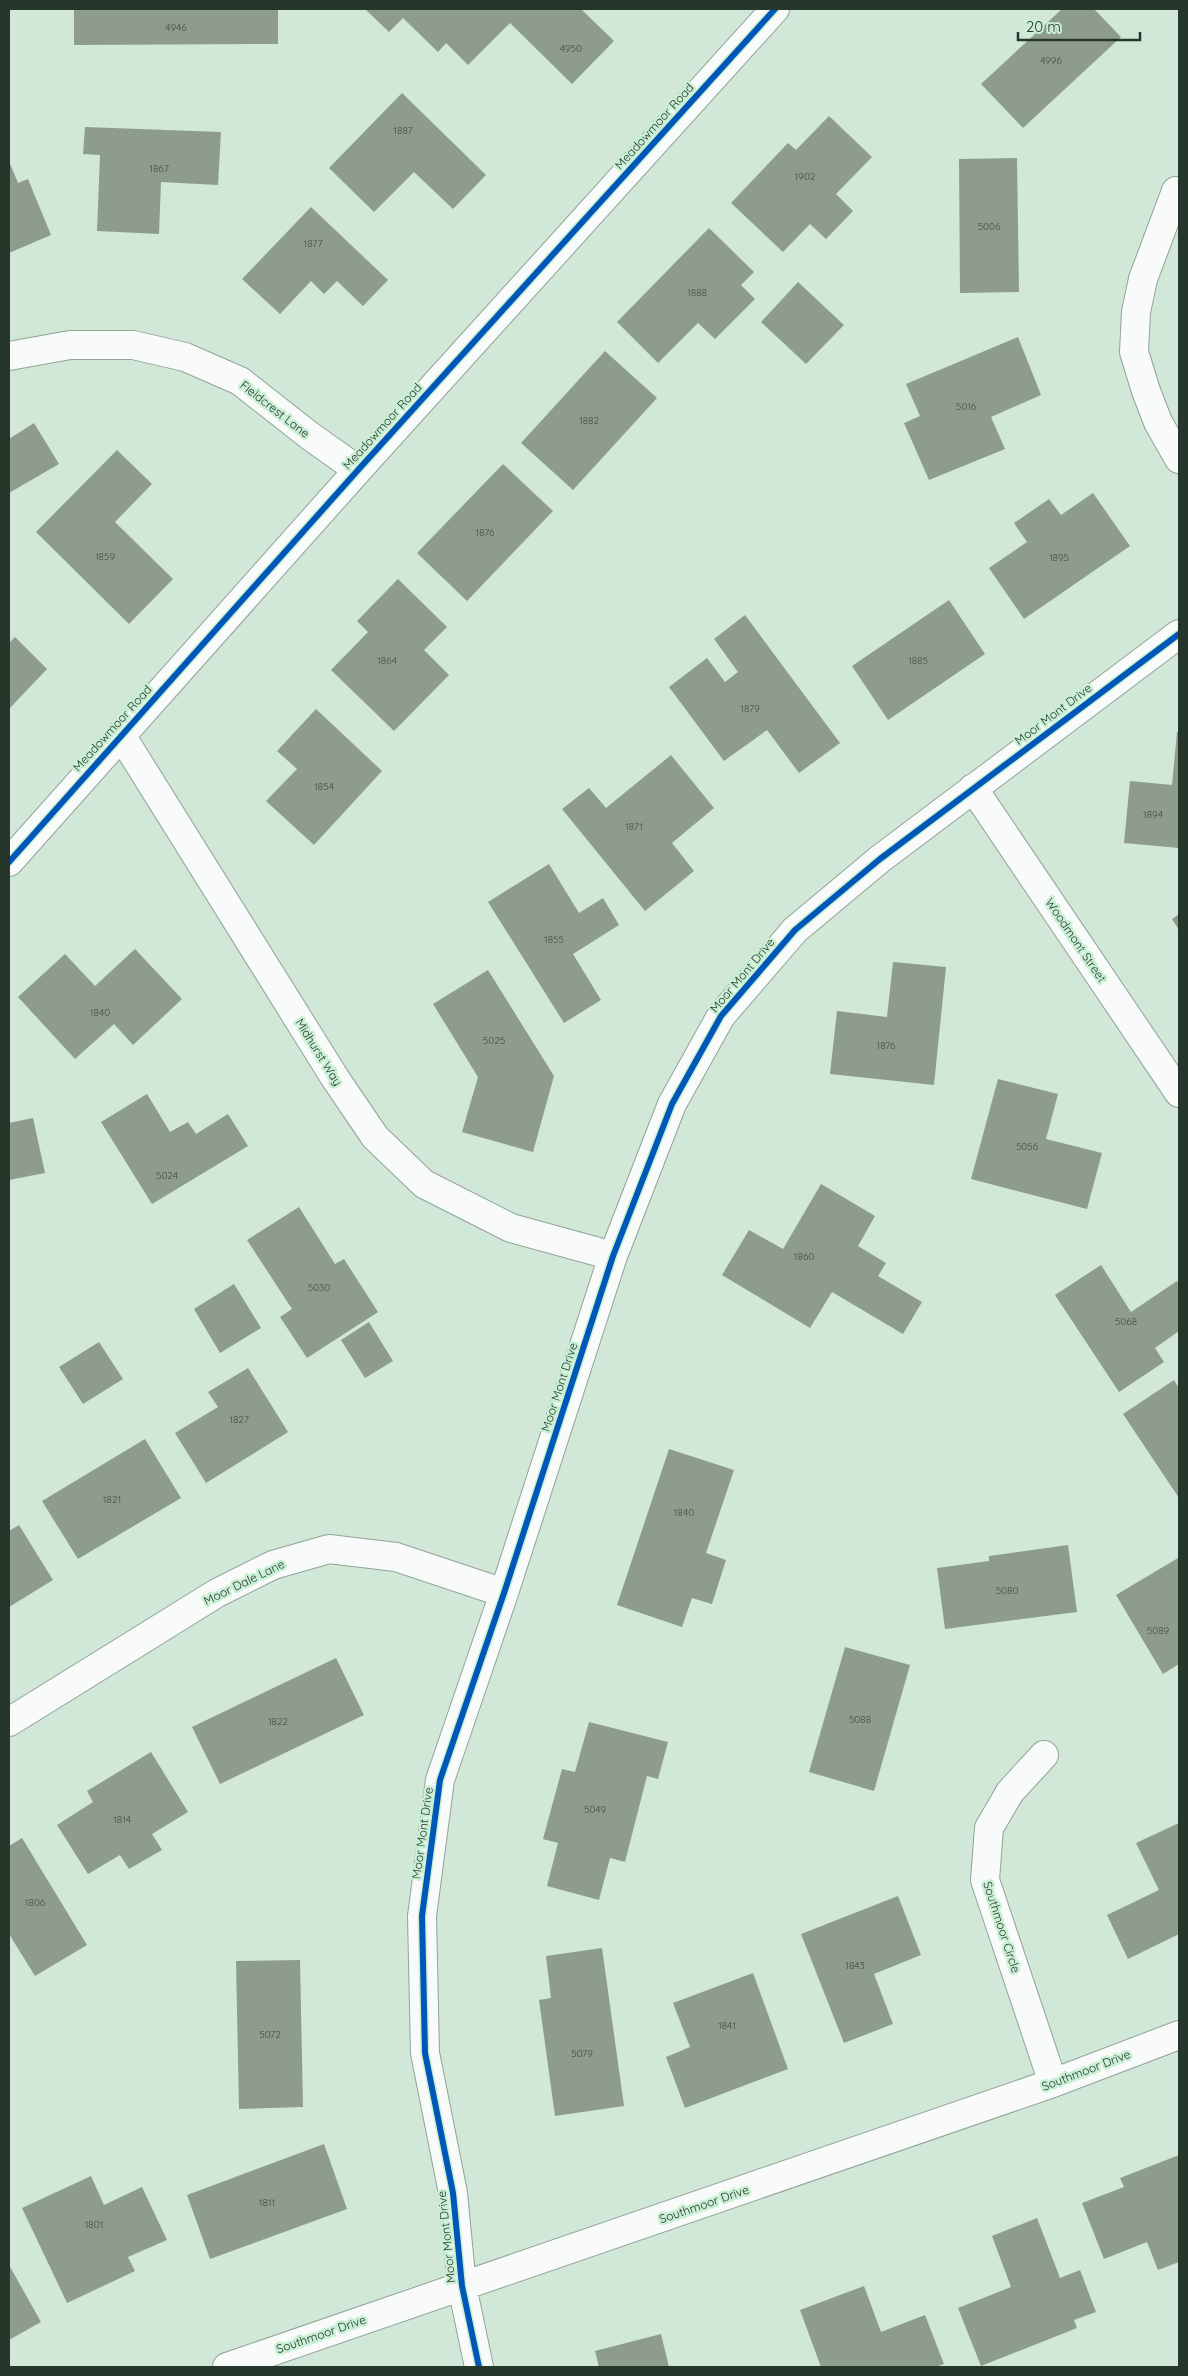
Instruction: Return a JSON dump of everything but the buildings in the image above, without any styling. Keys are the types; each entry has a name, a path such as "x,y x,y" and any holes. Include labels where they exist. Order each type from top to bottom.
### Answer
{"street":[{"name":"Meadowmoor Road","path":"9,862 358,470 775,9"},
{"path":"1176,191 1143,280 1136,312 1134,352 1158,422 1179,459"},
{"name":"Fieldcrest Lane","path":"9,356 70,346 133,346 184,357 240,381 310,436 358,470"},
{"name":"Moor Mont Drive","path":"479,2367 462,2286 453,2193 425,2053 422,1916 440,1780 504,1593 613,1256 672,1104 721,1016 795,930 880,859 1179,634"},
{"name":"Midhurst Way","path":"121,735 335,1078 375,1137 424,1184 511,1228 613,1256"},
{"name":"Woodmont Street","path":"973,788 1179,1093"},
{"name":"Moor Dale Lane","path":"9,1722 217,1592 273,1565 329,1549 396,1557 504,1593"},
{"name":"Southmoor Circle","path":"1044,1755 1010,1792 989,1828 985,1880 1053,2083"},
{"name":"Southmoor Drive","path":"227,2367 1053,2083 1179,2035"}],"cycle path":[{"path":"9,862 358,470 775,9"},
{"path":"479,2367 462,2286 453,2193 425,2053 422,1916 440,1780 504,1593 613,1256 672,1104 721,1016 795,930 880,859 1179,634"}]}
